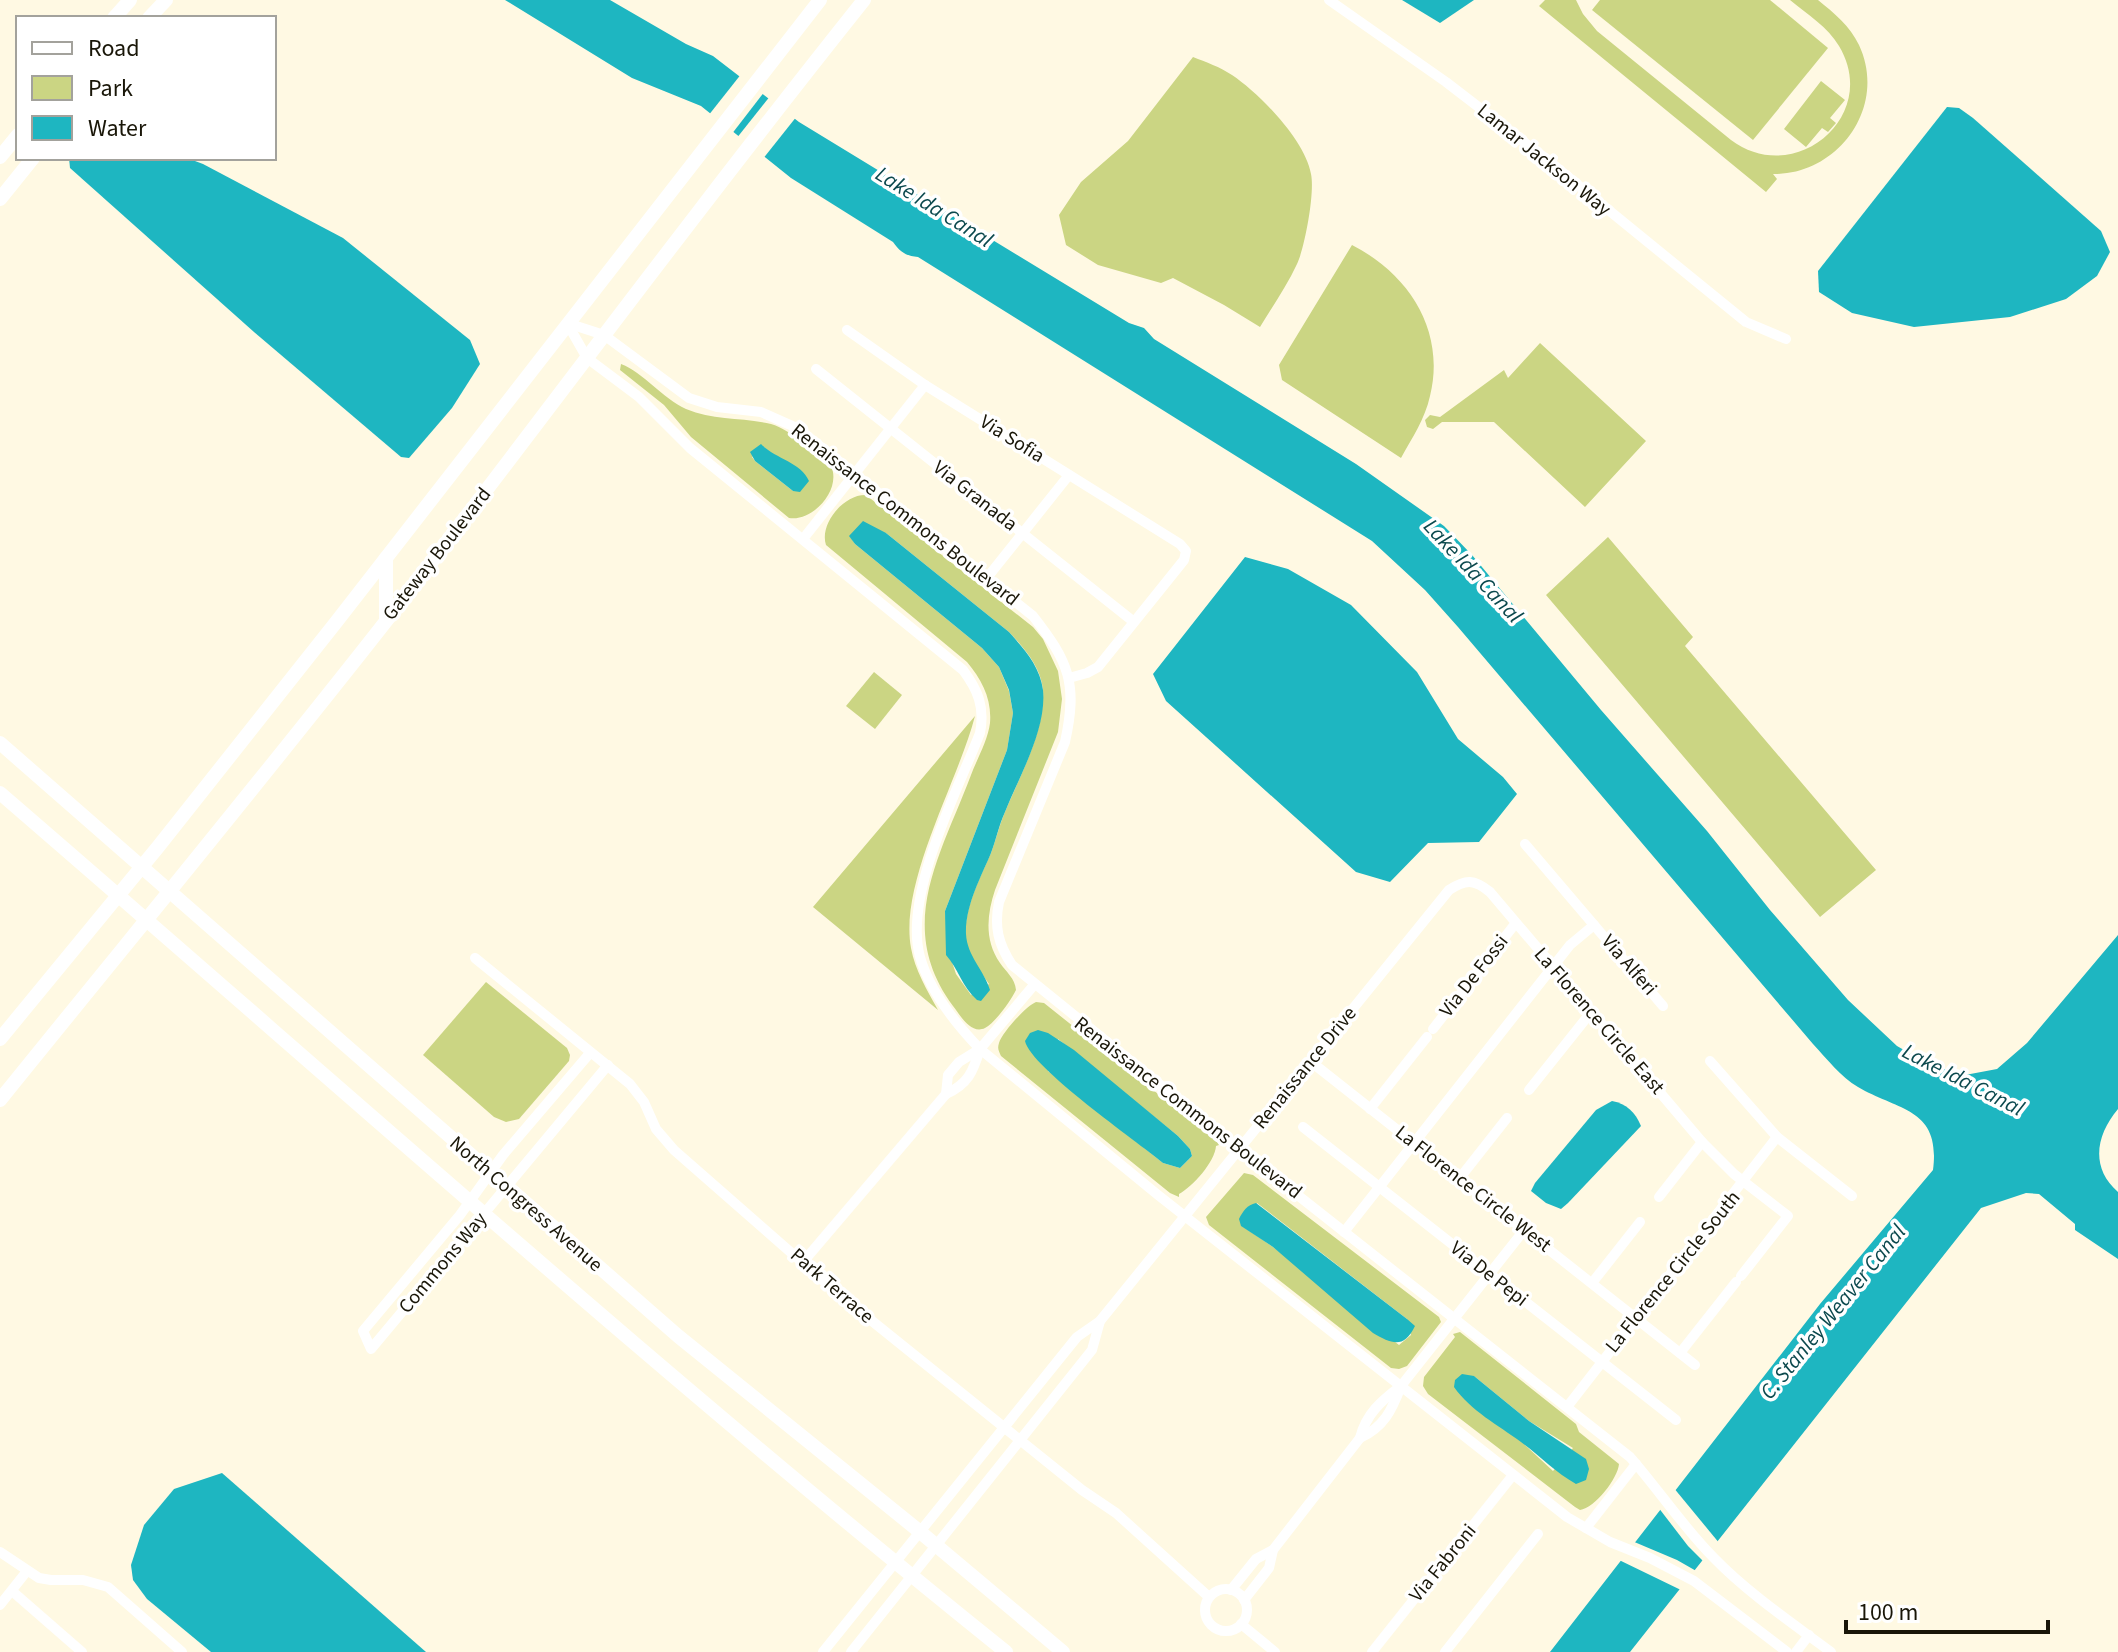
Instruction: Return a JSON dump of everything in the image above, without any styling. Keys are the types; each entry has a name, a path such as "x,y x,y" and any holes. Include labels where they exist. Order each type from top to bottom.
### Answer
{"main road":[{"path":"116,16 130,0"},
{"path":"151,16 166,0"},
{"name":"Gateway Boulevard","path":"0,1039 142,866 386,558 820,0"},
{"name":"Gateway Boulevard","path":"0,1100 172,891 386,620 746,149 864,0"},
{"path":"0,157 16,137"},
{"path":"0,199 31,160"},
{"path":"386,558 386,620"},
{"name":"North Congress Avenue","path":"0,743 678,1336 1063,1652"},
{"name":"North Congress Avenue","path":"0,793 470,1201 895,1563 1006,1652"}],"street":[{"name":"Lamar Jackson Way","path":"1329,0 1470,100 1753,327 1786,339"},
{"name":"Renaissance Commons Boulevard","path":"567,323 604,335 689,398 717,407 761,412 797,428 1033,616 1057,647 1069,678 1070,716 1065,742 999,902 996,926 1001,948 1012,965 1636,1464 1695,1539 1721,1565 1831,1652"},
{"path":"567,323 587,358 639,397 690,448 963,670 975,685 983,719 980,733 923,880 916,926 920,956 935,992 961,1029 980,1049 1186,1216 1567,1517 1610,1542 1672,1568 1705,1587 1787,1652"},
{"name":"Via Sofia","path":"847,330 925,385 1180,544 1186,551 1184,560 1134,622"},
{"name":"Via Granada","path":"816,369 1134,622"},
{"path":"803,539 925,385"},
{"path":"986,579 1069,475"},
{"path":"1069,678 1098,667 1134,622"},
{"name":"Via Alferi","path":"1525,844 1663,1006"},
{"name":"La Florence Circle East","path":"1449,890 1464,880 1476,882 1490,892 1702,1142 1744,1182 1788,1216 1680,1353"},
{"name":"Renaissance Drive","path":"823,1652 1077,1337 1100,1321 1241,1150 1449,890"},
{"name":"Via De Fossi","path":"1370,1109 1515,924"},
{"name":"Via Alferi","path":"1344,1232 1570,945 1594,925"},
{"name":"Park Terrace","path":"475,958 640,1094 664,1141 891,1338 1116,1513 1209,1597 1206,1617 1213,1627 1231,1631 1241,1624"},
{"path":"946,1094 948,1075 959,1062 980,1049 1034,985"},
{"path":"1529,1090 1592,1011"},
{"path":"803,1262 946,1094 962,1086 968,1079 980,1049"},
{"name":"Commons Way","path":"590,1053 363,1331 371,1349 608,1065"},
{"name":"La Florence Circle West","path":"1310,1061 1695,1365"},
{"path":"1710,1061 1777,1137 1852,1196"},
{"path":"1459,1179 1507,1118"},
{"name":"Via De Pepi","path":"1303,1127 1676,1420"},
{"name":"La Florence Circle South","path":"1567,1407 1777,1137"},
{"path":"1659,1197 1702,1142"},
{"path":"1592,1283 1640,1222"},
{"path":"1231,1590 1256,1559 1273,1550 1360,1438 1364,1421 1381,1401 1401,1386 1525,1229"},
{"name":"Renaissance Drive","path":"852,1651 1092,1350 1100,1321"},
{"path":"1586,1528 1636,1464"},
{"name":"Via Fabroni","path":"1372,1652 1513,1475"},
{"path":"1445,1652 1538,1534"},
{"path":"1244,1600 1269,1568 1273,1550"},
{"path":"0,1552 46,1580 83,1580 108,1587 182,1652"},
{"path":"0,1605 27,1571"},
{"path":"1209,1597 1219,1590 1231,1590 1244,1600 1247,1613 1241,1624 1275,1652"},
{"path":"12,1591 82,1652"},
{"path":"836,1635 852,1651"},
{"path":"1796,1652 1809,1635"}],"green space":[{"path":"1545,0 1576,0 1597,31 1731,140 1756,153 1781,155 1804,150 1825,137 1840,119 1849,97 1849,72 1839,46 1823,27 1790,0 1818,0 1836,15 1859,45 1866,68 1867,91 1862,113 1851,133 1836,150 1818,163 1797,171 1773,174 1777,179 1766,192 1539,6"},
{"path":"1600,0 1770,0 1828,48 1753,140 1592,10"},
{"path":"1193,57 1232,75 1255,93 1290,132 1311,174 1310,206 1300,256 1260,327 1173,278 1161,283 1098,265 1066,245 1059,215 1081,182 1128,141"},
{"path":"1821,81 1845,100 1830,118 1836,123 1828,132 1822,128 1806,147 1784,129"},
{"path":"1352,245 1372,257 1406,288 1427,327 1433,349 1434,372 1428,404 1401,458 1282,380 1279,365"},
{"path":"1540,343 1646,441 1585,507 1494,422 1442,422 1433,429 1427,427 1425,420 1430,415 1440,417 1504,370 1508,378"},
{"path":"621,364 629,368 686,409 771,424 787,431 831,466 833,475 829,494 807,515 789,518 691,437 664,405 620,370","holes":["764,447 797,469 806,483 801,490 793,491 752,457"]},
{"path":"866,495 1033,627 1043,639 1058,671 1062,699 1058,732 990,908 991,945 1016,990 1007,1005 985,1028 975,1029 963,1019 936,976 927,947 925,919 937,862 987,736 990,723 988,698 967,662 826,545 826,528 835,512 849,499","holes":["886,533 1009,632 1026,651 1039,673 1043,706 1036,737 969,907 965,930 967,947 989,984 971,995 956,974 952,962 945,911 1007,750 1013,713 1009,691 999,667 982,648 855,544 850,536"]},
{"path":"1608,537 1693,637 1685,646 1876,870 1820,917 1546,595"},
{"path":"874,672 902,695 875,729 846,706"},
{"path":"975,716 921,863 910,922 915,964 938,1010 813,907"},
{"path":"486,982 567,1048 570,1055 569,1061 519,1119 506,1122 494,1117 423,1055"},
{"path":"1044,1003 1217,1141 1219,1145 1207,1166 1179,1197 1170,1193 1001,1056 998,1047 1001,1039 1032,1004","holes":["1058,1039 1178,1136 1192,1156 1180,1168 1163,1163 1048,1071"]},
{"path":"1244,1173 1253,1175 1439,1317 1441,1322 1407,1366 1391,1368 1209,1225 1206,1217","holes":["1257,1203 1407,1319 1411,1335 1399,1345 1242,1226"]},
{"path":"1460,1332 1576,1424 1579,1432 1619,1464 1610,1484 1592,1504 1580,1510 1575,1507 1428,1394 1423,1386 1424,1377 1455,1337 1453,1334","holes":["1474,1376 1529,1421 1573,1448 1553,1471 1525,1445"]}],"water":[{"path":"505,0 610,0 713,56 799,122 1129,323 1144,328 1154,339 1356,464 1444,526 1472,555 1848,1000 1897,1046 1930,1065 1965,1075 1997,1069 2027,1043 2118,935 2118,1109 2105,1130 2099,1151 2103,1173 2118,1192 2118,1259 2075,1230 2075,1224 2039,1194 2026,1193 1981,1208 1630,1652 1550,1652 1820,1304 1933,1170 1934,1150 1924,1123 1902,1107 1858,1087 1834,1067 1458,627 1425,590 1372,541 918,257 904,253 893,242 791,178 701,106 632,78"},
{"path":"1402,0 1474,0 1440,23"},
{"path":"1947,107 1959,108 1973,118 2101,231 2110,252 2097,276 2066,299 2010,317 1914,327 1852,313 1819,292 1818,271"},
{"path":"69,160 192,160 203,164 343,238 470,340 480,364 452,408 409,458 401,457 254,332 70,168"},
{"path":"761,444 805,475 809,481 800,492 793,491 755,461 750,452"},
{"path":"863,521 886,533 1009,632 1030,658 1041,681 1041,721 974,892 966,923 967,942 972,956 990,990 981,1001 968,989 946,955 945,911 1007,750 1013,713 1009,690 999,667 982,648 855,544 849,536"},
{"path":"1245,557 1288,569 1351,605 1417,672 1458,739 1503,777 1517,794 1479,842 1428,843 1390,882 1356,872 1166,701 1153,674"},
{"path":"1038,1030 1074,1050 1178,1136 1192,1156 1180,1168 1163,1163 1064,1086 1032,1053 1025,1041 1030,1033"},
{"path":"1612,1101 1630,1109 1641,1126 1561,1209 1546,1203 1531,1191 1535,1183 1596,1110"},
{"path":"1256,1203 1407,1319 1415,1326 1411,1333 1402,1341 1392,1342 1373,1333 1273,1247 1241,1226 1239,1219 1242,1213"},
{"path":"1462,1374 1474,1376 1529,1421 1586,1459 1589,1469 1586,1480 1576,1484 1568,1479 1477,1410 1454,1387 1455,1380"},
{"path":"222,1473 426,1652 211,1652 147,1599 133,1580 131,1565 144,1525 174,1489"}],"pier":[{"path":"742,73 765,91 731,135 708,116"},
{"path":"771,95 797,116 762,160 736,139"},
{"path":"1673,1487 1720,1544 1705,1563 1658,1507"},
{"path":"1632,1541 1698,1572 1683,1591 1617,1559"}],"water label":[{"name":"Lake Ida Canal","path":"934,207"},
{"name":"Lake Ida Canal","path":"1473,571"},
{"name":"Lake Ida Canal","path":"1963,1080"},
{"name":"C. Stanley Weaver Canal","path":"1833,1312"}]}
